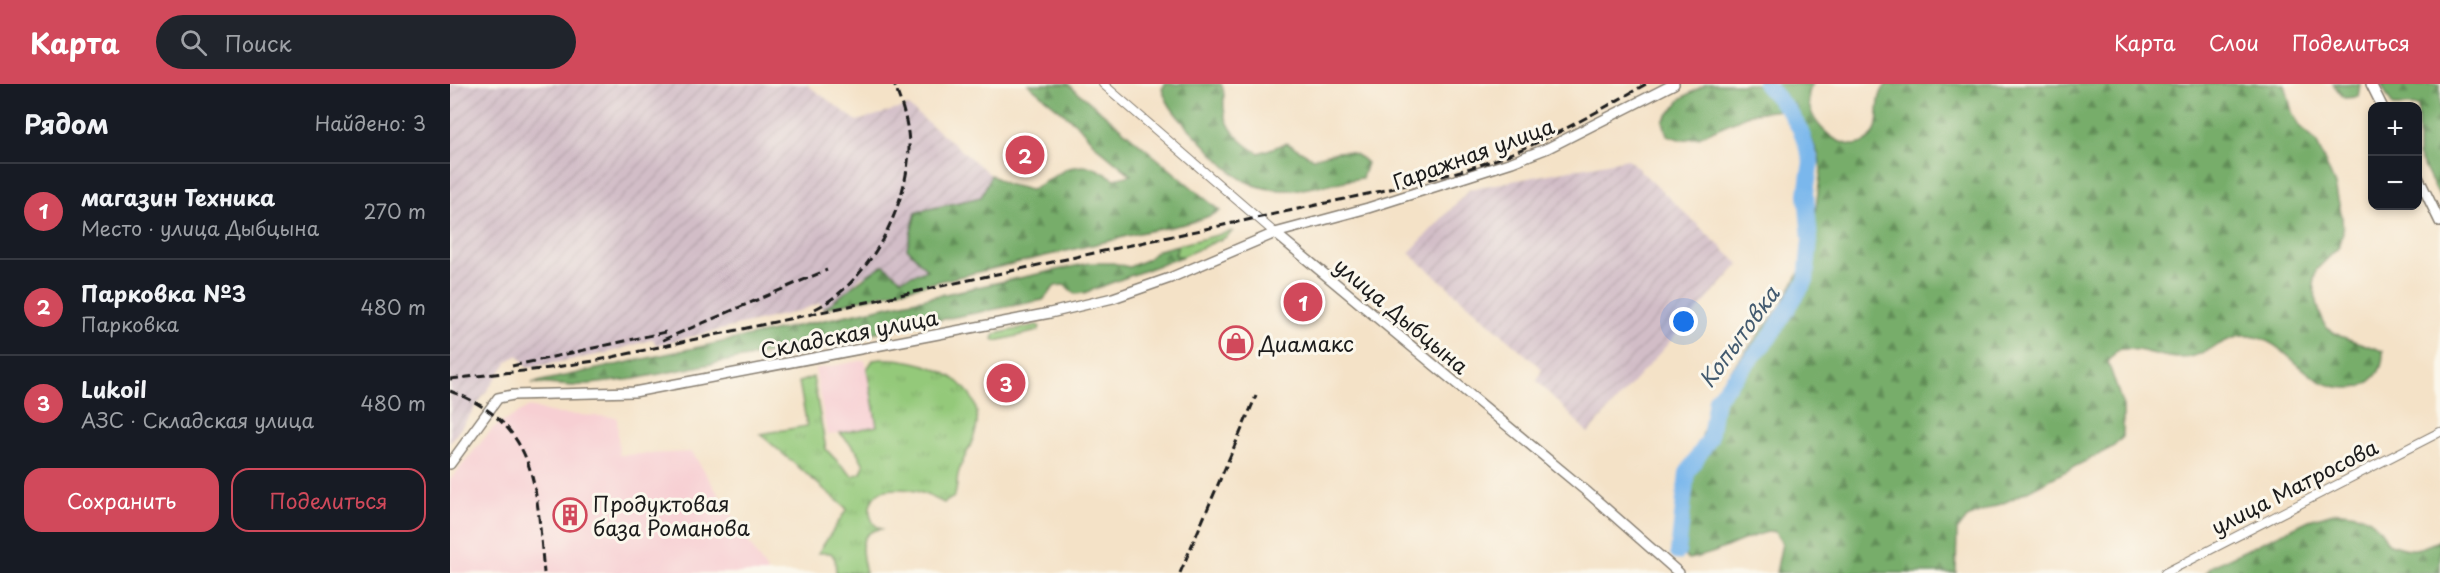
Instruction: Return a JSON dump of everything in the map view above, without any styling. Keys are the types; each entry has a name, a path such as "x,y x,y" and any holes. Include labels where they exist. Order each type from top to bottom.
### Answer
{"street":[{"name":"улица Дыбцына","path":"1103,84 1275,232 1586,491 1629,532 1679,573"},
{"name":"Гаражная улица","path":"1275,232 1368,208 1512,162 1548,148 1674,84"},
{"path":"2371,84 2380,102"},
{"path":"2422,185 2440,222"},
{"name":"Складская улица","path":"450,464 498,398 513,395 634,392 1050,313 1123,295 1275,232"},
{"name":"улица Матросова","path":"2165,573 2440,432"}],"shaded area":[{"path":"450,84 806,84 857,121 908,106 991,175 981,197 928,270 901,279 862,276 838,299 823,309 820,303 796,312 656,345 653,339 607,353 527,368 518,355 508,361 450,443"},
{"path":"1628,159 1739,264 1588,433 1537,381 1542,369 1409,253 1470,189"},
{"path":"865,360 878,426 827,435 815,369"},
{"path":"528,407 559,414 617,417 619,455 692,452 768,573 450,573 450,480 493,428"}],"green space":[{"path":"1028,84 1068,84 1220,211 1181,225 823,309 884,265 901,279 927,270 907,248 916,212 981,197 991,175 1006,184 1031,190 1068,168 1093,167 1115,179 1131,175 1096,146 1079,126"},
{"path":"1165,84 1221,84 1225,115 1231,129 1241,140 1259,153 1287,143 1313,158 1335,152 1348,152 1367,163 1362,178 1318,187 1288,190 1259,187 1245,181 1227,168 1178,117 1165,97 1162,89"},
{"path":"1706,84 1813,84 1809,95 1810,108 1815,120 1835,139 1847,144 1859,144 1869,139 1874,133 1878,120 1880,97 1887,84 2285,84 2292,112 2300,127 2316,141 2335,185 2342,217 2343,233 2338,248 2316,270 2313,285 2320,314 2327,328 2340,336 2383,351 2381,368 2373,379 2361,387 2332,386 2307,373 2275,346 2263,339 2249,336 2233,338 2197,355 2180,358 2135,350 2117,350 2108,362 2123,406 2123,437 2113,447 2008,501 1967,518 1957,531 1956,573 1776,573 1782,543 1774,531 1752,536 1710,554 1688,559 1677,550 1675,535 1704,429 1730,372 1780,307 1815,244 1815,215 1821,170 1819,156 1807,129 1797,117 1782,110 1753,113 1698,137 1682,140 1667,135 1663,121 1682,98"},
{"path":"2333,84 2360,84 2358,97 2344,98"},
{"path":"2381,84 2440,84 2440,198 2422,163 2422,102 2391,102"},
{"path":"1233,231 1226,237 1181,257 1175,255 1178,245"},
{"path":"1178,245 1175,255 1181,257 1084,293 1075,294 1064,285 1055,286 1043,300 634,379 573,386 532,383 1089,263 1113,263 1129,267 1146,260 1158,250"},
{"path":"1037,325 1040,327 1038,331 996,341 993,339 995,334"},
{"path":"896,359 929,366 959,382 969,394 976,408 976,431 959,471 954,497 944,503 923,493 910,490 895,489 880,492 872,502 870,514 872,520 881,529 867,535 862,546 866,573 836,573 835,559 831,553 818,553 847,509 760,434 807,426 799,382 813,377 826,449 853,476 861,473 864,465 856,450 840,433 877,426 867,369 873,360"},
{"path":"2337,512 2346,512 2368,519 2379,528 2388,543 2403,548 2420,548 2440,540 2440,573 2206,573 2212,566 2309,520"}],"waterway":[{"name":"Копытовка","path":"1678,552 1687,473 1710,438 1716,399 1769,338 1806,280 1810,240 1806,194 1811,161 1801,131 1789,111 1765,84"}],"railway":[{"path":"815,309 835,297 852,281 868,262 893,217 907,170 909,147 908,131 894,84"},
{"path":"450,379 594,361 1386,190 1480,165 1528,147 1646,84"},
{"path":"663,340 827,270"},
{"path":"512,366 666,332"},
{"path":"450,391 480,405 502,422 518,442 535,488 544,573"},
{"path":"1180,573 1256,396"}],"place":[{"name":"Парковка №3","path":"1025,155"},
{"name":"магазин Техника","path":"1303,302"},
{"name":"Диамакс","path":"1236,343"},
{"name":"Lukoil","path":"1006,383"},
{"name":"Продуктовая база Романова","path":"570,515"}]}
